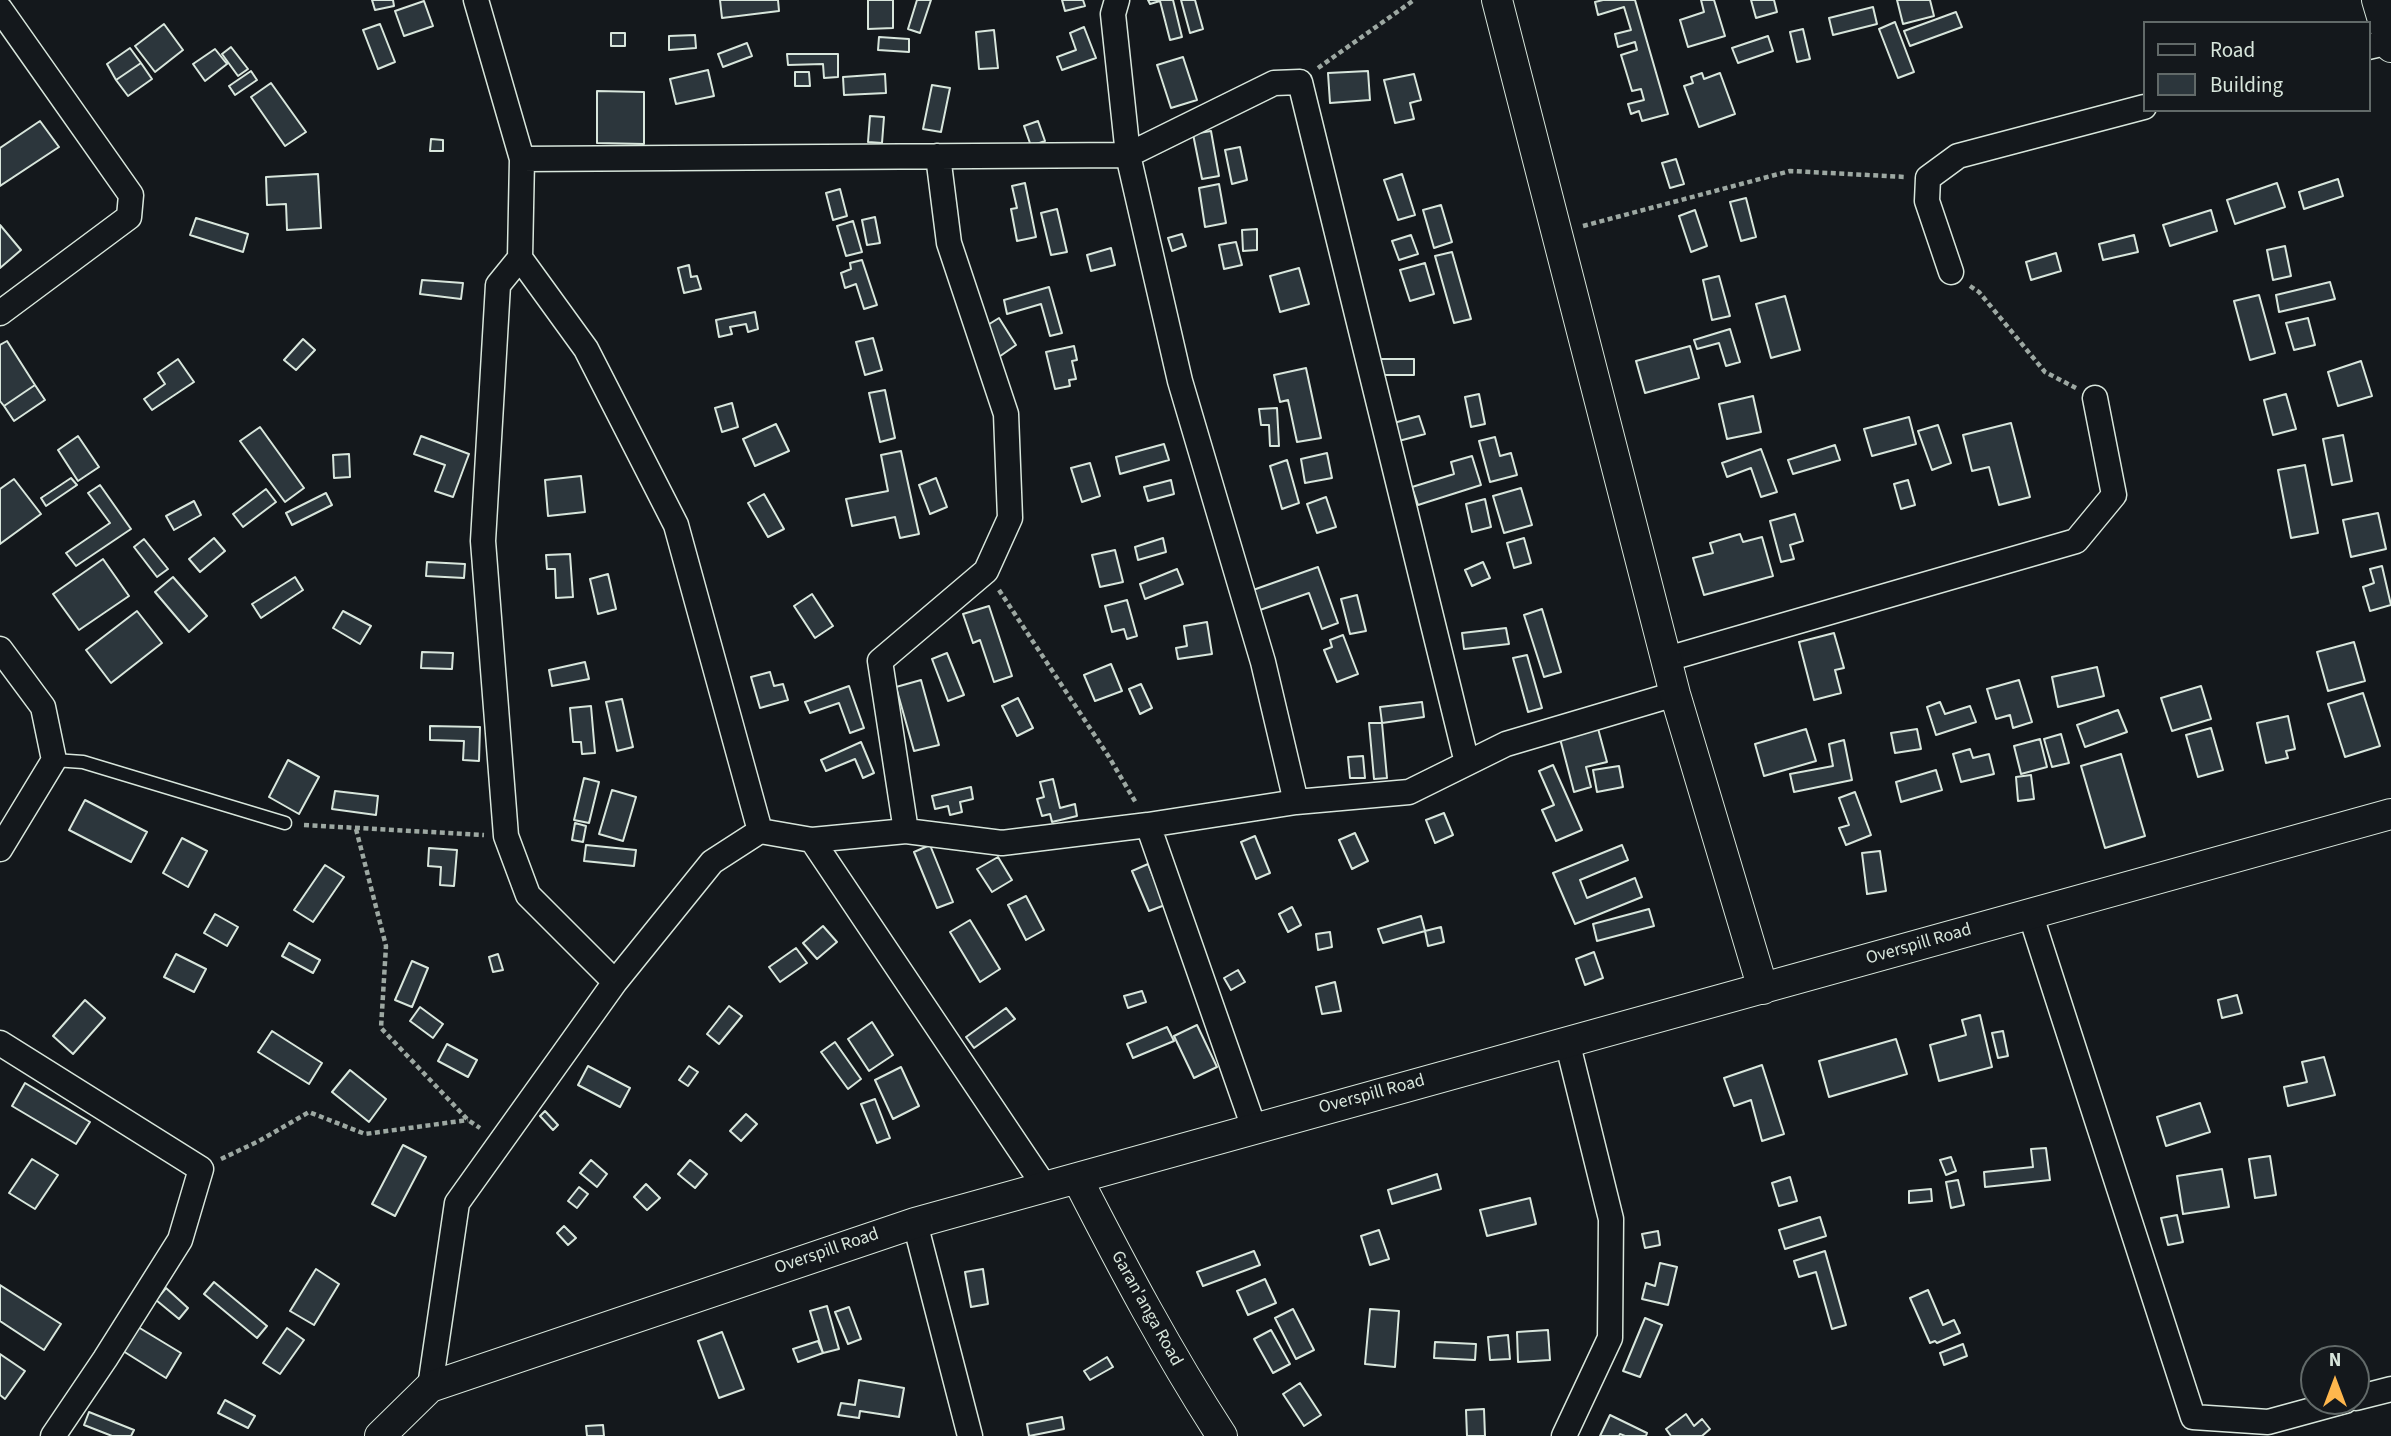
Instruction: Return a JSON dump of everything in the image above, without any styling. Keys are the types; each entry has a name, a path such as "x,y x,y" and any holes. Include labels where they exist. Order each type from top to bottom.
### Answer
{"street":[{"path":"476,0 522,159 520,258 586,349 676,525 760,831"},
{"path":"1117,0 1113,14 1128,155 1180,381 1263,662 1296,802"},
{"path":"1497,0 1675,694 1763,989"},
{"path":"2377,0 2383,45"},
{"path":"0,9 131,195 129,217 0,313"},
{"path":"522,159 1128,155 1274,83 1300,82 1467,763"},
{"path":"1951,272 1927,201 1928,178 1958,156 2142,108"},
{"path":"906,831 880,661 986,571 1010,518 1006,414 949,243 938,156"},
{"path":"520,258 498,285 483,541 506,836 528,895 615,982"},
{"path":"1667,659 2076,541 2114,495 2095,398"},
{"path":"0,649 43,707 54,760 0,849"},
{"path":"430,1387 457,1203 615,982 712,862 760,831 812,840 906,831 1002,843 1148,825 1296,802 1409,792 1506,744 1675,694"},
{"name":"Overspill Road","path":"380,1436 430,1387 915,1223 2391,814"},
{"path":"1148,825 1254,1128"},
{"path":"812,840 1045,1186"},
{"path":"2030,913 2193,1417 2267,1422 2300,1413"},
{"path":"1564,1436 1611,1338 1611,1219 1567,1041"},
{"path":"0,1043 201,1169 180,1240 106,1359 52,1436"},
{"name":"Garan'anga Road","path":"1077,1178 1126,1274 1182,1374 1222,1436"},
{"path":"915,1223 970,1436"},
{"path":"2370,1394 2391,1389"}],"lane":[{"path":"54,760 83,762 285,824"}],"path":[{"path":"1300,82 1414,0"},
{"path":"1557,233 1790,171 1928,178"},
{"path":"1951,272 1979,292 2045,372 2095,398"},
{"path":"986,571 1109,757 1148,825"},
{"path":"285,824 506,836"},
{"path":"356,829 386,946 381,1028 468,1120 502,1141"},
{"path":"201,1169 309,1112 365,1134 468,1120"}],"building":[{"path":"372,0 393,0 394,6 375,10"},
{"path":"720,0 778,0 779,11 722,18"},
{"path":"868,0 893,0 893,28 868,29"},
{"path":"917,0 931,0 920,33 908,29"},
{"path":"1062,0 1083,0 1085,6 1065,11"},
{"path":"1148,0 1173,0 1182,37 1170,40 1160,1 1150,4"},
{"path":"1181,0 1195,0 1203,29 1190,33"},
{"path":"1635,0 1668,114 1642,121 1639,111 1631,114 1628,104 1644,100 1641,89 1632,91 1621,55 1637,50 1635,42 1618,47 1615,34 1631,30 1624,7 1598,15 1595,2"},
{"path":"1701,0 1714,0 1725,36 1688,47 1680,20 1704,12"},
{"path":"1751,0 1774,0 1777,12 1756,18"},
{"path":"1897,0 1930,0 1934,16 1903,24"},
{"path":"424,1 433,26 404,36 395,11"},
{"path":"1873,7 1877,24 1833,35 1829,18"},
{"path":"1956,12 1962,27 1910,46 1904,31"},
{"path":"1895,22 1914,72 1898,78 1879,29"},
{"path":"164,24 183,50 155,72 135,46"},
{"path":"380,24 395,62 378,69 363,30"},
{"path":"1084,27 1096,58 1062,70 1057,57 1076,50 1070,33"},
{"path":"1803,29 1810,59 1797,62 1790,32"},
{"path":"994,30 998,68 979,69 976,32"},
{"path":"611,33 625,33 625,46 611,46"},
{"path":"695,35 696,48 669,50 669,36"},
{"path":"1768,36 1773,51 1738,63 1732,48"},
{"path":"879,37 909,39 909,52 878,50"},
{"path":"747,43 752,56 723,67 718,54"},
{"path":"231,47 248,69 238,76 222,54"},
{"path":"130,48 141,63 116,80 107,64"},
{"path":"215,49 227,64 205,81 193,64"},
{"path":"787,54 838,54 838,77 824,78 823,64 788,65"},
{"path":"1183,57 1197,100 1171,108 1157,65"},
{"path":"141,63 152,79 128,96 116,80"},
{"path":"708,70 714,96 676,104 670,79"},
{"path":"251,71 257,80 235,95 229,86"},
{"path":"1368,71 1370,100 1330,103 1328,73"},
{"path":"795,72 809,72 810,86 795,86"},
{"path":"1702,73 1704,79 1720,73 1735,114 1699,127 1684,86 1693,83 1691,77"},
{"path":"885,74 886,93 844,95 843,77"},
{"path":"1414,74 1421,100 1410,103 1414,119 1395,123 1384,80"},
{"path":"271,83 306,132 285,146 251,97"},
{"path":"932,85 950,88 941,132 923,129"},
{"path":"597,91 644,92 644,144 597,143"},
{"path":"870,116 884,117 882,143 868,142"},
{"path":"40,121 59,147 0,186 0,148"},
{"path":"1038,121 1045,141 1031,146 1024,126"},
{"path":"1211,131 1219,176 1202,179 1193,134"},
{"path":"431,139 443,140 443,151 430,151"},
{"path":"1240,147 1247,180 1232,184 1225,150"},
{"path":"1676,159 1684,184 1670,188 1662,163"},
{"path":"318,174 321,228 287,230 286,204 267,205 266,177"},
{"path":"1402,174 1415,215 1398,220 1384,180"},
{"path":"2338,179 2343,196 2304,209 2299,192"},
{"path":"1025,183 1036,237 1017,241 1011,209 1017,208 1012,186"},
{"path":"2277,183 2285,207 2235,224 2227,200"},
{"path":"1219,184 1226,223 1205,227 1199,188"},
{"path":"840,189 847,216 833,220 826,193"},
{"path":"1746,198 1756,237 1741,241 1730,202"},
{"path":"1441,205 1452,242 1434,248 1423,210"},
{"path":"1057,209 1067,252 1051,255 1041,213"},
{"path":"1695,210 1707,246 1691,252 1679,216"},
{"path":"2211,210 2217,231 2170,246 2163,225"},
{"path":"875,217 880,243 867,245 862,220"},
{"path":"196,218 248,234 243,252 190,235"},
{"path":"853,221 862,252 846,256 837,226"},
{"path":"0,225 21,250 0,268"},
{"path":"1257,229 1257,250 1243,251 1242,230"},
{"path":"1182,234 1186,246 1172,251 1168,238"},
{"path":"1411,235 1418,254 1399,260 1392,241"},
{"path":"2134,235 2138,252 2103,260 2099,244"},
{"path":"1236,242 1242,265 1224,269 1219,245"},
{"path":"2285,246 2291,276 2273,280 2267,250"},
{"path":"1111,248 1115,265 1091,271 1087,255"},
{"path":"1452,252 1471,319 1454,323 1435,256"},
{"path":"2056,253 2061,271 2031,280 2026,262"},
{"path":"862,260 877,305 864,309 856,284 845,288 841,273 851,269 850,263"},
{"path":"1425,263 1434,294 1410,301 1400,270"},
{"path":"689,265 691,277 697,276 701,289 684,293 678,268"},
{"path":"1299,268 1309,304 1280,312 1270,276"},
{"path":"1719,276 1730,316 1712,320 1703,280"},
{"path":"422,280 463,283 461,299 420,294"},
{"path":"2330,282 2335,299 2279,312 2276,295"},
{"path":"1049,287 1062,333 1050,336 1041,304 1007,314 1004,300"},
{"path":"2259,295 2275,353 2250,360 2234,301"},
{"path":"1785,296 1800,350 1771,358 1756,304"},
{"path":"755,312 758,329 748,332 746,324 730,327 732,334 719,337 716,320"},
{"path":"999,318 1016,345 996,359 978,331"},
{"path":"2308,318 2315,345 2294,350 2286,323"},
{"path":"1730,329 1740,362 1726,366 1719,343 1697,349 1694,340"},
{"path":"873,338 882,370 865,375 856,342"},
{"path":"303,339 315,350 296,370 284,360"},
{"path":"7,341 35,385 4,406 0,401 0,345"},
{"path":"1074,346 1077,360 1072,361 1076,379 1069,380 1070,386 1055,389 1046,352"},
{"path":"1690,346 1699,378 1645,393 1636,361"},
{"path":"178,359 194,382 152,410 144,399 165,384 158,373"},
{"path":"1381,359 1414,359 1414,375 1381,375"},
{"path":"2361,361 2372,396 2338,406 2328,372"},
{"path":"1306,368 1321,438 1297,442 1288,400 1280,402 1274,375"},
{"path":"35,385 45,400 14,421 4,406"},
{"path":"885,390 895,438 880,442 869,393"},
{"path":"1479,394 1485,424 1471,427 1465,397"},
{"path":"2286,394 2296,429 2273,435 2264,400"},
{"path":"1753,396 1761,432 1727,439 1719,404"},
{"path":"732,403 738,427 722,432 715,408"},
{"path":"1277,408 1279,446 1270,446 1269,425 1261,425 1259,409"},
{"path":"1419,416 1425,434 1395,442 1390,424"},
{"path":"1909,417 1916,444 1872,456 1864,429"},
{"path":"2011,423 2030,497 1999,505 1989,467 1972,471 1963,435"},
{"path":"776,424 789,451 755,466 743,439"},
{"path":"1938,425 1951,463 1932,470 1918,431"},
{"path":"260,427 304,488 285,502 240,441"},
{"path":"2343,435 2352,481 2332,485 2323,439"},
{"path":"78,436 99,467 78,481 58,450"},
{"path":"421,436 469,454 453,497 435,491 445,465 414,454"},
{"path":"1495,437 1500,456 1511,453 1517,475 1490,482 1479,441"},
{"path":"1164,444 1169,460 1120,474 1116,457"},
{"path":"1835,445 1840,460 1793,474 1788,460"},
{"path":"1761,449 1777,492 1761,497 1751,468 1727,477 1722,463"},
{"path":"901,451 919,534 900,538 895,517 852,526 846,499 888,491 881,455"},
{"path":"1327,453 1332,478 1305,483 1301,459"},
{"path":"349,454 350,477 334,478 333,455"},
{"path":"1472,456 1481,485 1418,505 1412,487 1454,474 1451,462"},
{"path":"1287,460 1299,503 1282,509 1270,466"},
{"path":"1090,463 1100,496 1082,502 1071,468"},
{"path":"2305,465 2318,533 2291,538 2278,470"},
{"path":"581,476 585,512 548,516 545,480"},
{"path":"71,478 77,485 46,506 41,498"},
{"path":"936,478 947,507 930,514 919,485"},
{"path":"14,479 41,514 0,544 0,489"},
{"path":"1171,480 1174,494 1148,501 1144,487"},
{"path":"1908,480 1915,505 1901,509 1894,484"},
{"path":"100,485 131,529 76,566 66,553 110,523 88,493"},
{"path":"1521,488 1532,525 1504,533 1493,496"},
{"path":"266,489 276,502 243,527 233,514"},
{"path":"326,493 332,505 292,525 286,513"},
{"path":"764,494 784,529 768,537 748,503"},
{"path":"1326,497 1336,527 1317,533 1307,504"},
{"path":"1485,499 1491,527 1472,532 1466,504"},
{"path":"194,501 201,515 174,530 166,516"},
{"path":"2378,513 2386,549 2351,557 2343,520"},
{"path":"1795,514 1803,541 1790,545 1794,559 1781,562 1770,521"},
{"path":"1740,534 1743,542 1762,537 1773,576 1704,595 1693,558 1713,553 1710,543"},
{"path":"214,538 225,551 200,572 189,559"},
{"path":"1163,538 1166,552 1138,560 1135,547"},
{"path":"1524,538 1531,563 1514,568 1507,543"},
{"path":"144,539 168,569 157,577 134,547"},
{"path":"1115,550 1123,582 1100,587 1092,555"},
{"path":"570,554 573,597 556,598 555,569 547,569 546,555"},
{"path":"103,559 129,596 79,630 53,594"},
{"path":"427,562 465,564 464,578 426,576"},
{"path":"1483,562 1490,578 1472,586 1465,570"},
{"path":"2382,566 2391,605 2370,611 2363,587 2374,583 2370,569"},
{"path":"1318,567 1338,623 1322,629 1309,593 1260,610 1253,590"},
{"path":"1177,569 1183,584 1145,599 1140,584"},
{"path":"608,574 616,609 598,614 590,579"},
{"path":"173,577 207,616 189,632 155,592"},
{"path":"295,577 303,590 261,618 252,604"},
{"path":"812,594 833,626 815,638 794,606"},
{"path":"1357,595 1366,631 1350,634 1341,599"},
{"path":"1127,600 1137,636 1127,639 1124,629 1112,632 1105,606"},
{"path":"989,606 1012,676 994,682 980,640 973,643 963,614"},
{"path":"1542,609 1561,672 1544,677 1524,615"},
{"path":"137,611 162,643 111,683 86,650"},
{"path":"343,611 371,626 360,644 333,628"},
{"path":"1207,622 1212,654 1178,659 1176,648 1187,646 1184,626"},
{"path":"1506,628 1509,644 1464,649 1462,633"},
{"path":"1834,633 1844,668 1835,670 1841,693 1814,700 1799,642"},
{"path":"1343,635 1358,674 1337,682 1324,650 1332,647 1330,640"},
{"path":"2354,642 2365,681 2328,691 2317,652"},
{"path":"422,652 453,653 452,669 421,668"},
{"path":"947,653 964,695 948,701 932,659"},
{"path":"1527,655 1542,708 1528,712 1513,658"},
{"path":"585,662 589,679 552,686 549,670"},
{"path":"1111,664 1122,691 1095,701 1084,675"},
{"path":"2097,667 2104,696 2058,707 2052,677"},
{"path":"770,672 774,686 783,684 788,700 760,708 751,677"},
{"path":"921,680 939,745 914,751 896,687"},
{"path":"2019,680 2032,722 2013,728 2010,715 1996,719 1987,689"},
{"path":"1141,684 1152,708 1140,714 1129,689"},
{"path":"849,686 864,728 850,733 839,703 810,713 805,702"},
{"path":"2201,686 2211,719 2172,731 2161,698"},
{"path":"2363,693 2380,746 2345,757 2328,704"},
{"path":"1018,698 1033,728 1017,736 1002,706"},
{"path":"622,699 633,747 617,751 606,702"},
{"path":"1422,702 1424,717 1382,723 1380,707"},
{"path":"1940,702 1945,714 1970,706 1976,722 1936,735 1927,707"},
{"path":"591,706 595,753 582,754 581,742 573,742 570,708"},
{"path":"2118,710 2127,732 2085,747 2077,725"},
{"path":"2288,716 2295,749 2286,751 2288,758 2266,763 2257,723"},
{"path":"1596,721 1607,762 1586,767 1591,787 1574,792 1558,731"},
{"path":"1369,723 1382,723 1387,778 1374,779"},
{"path":"430,726 480,727 479,761 463,760 464,741 430,740"},
{"path":"2211,728 2223,770 2198,777 2186,735"},
{"path":"1806,729 1816,761 1764,776 1755,744"},
{"path":"1917,729 1921,749 1895,753 1891,733"},
{"path":"2061,734 2069,763 2052,767 2044,739"},
{"path":"2040,739 2047,767 2021,774 2014,746"},
{"path":"1844,740 1852,780 1794,792 1790,774 1833,766 1829,744"},
{"path":"861,742 874,773 863,778 855,759 826,771 821,760"},
{"path":"1970,749 1973,758 1989,754 1994,774 1961,782 1953,754"},
{"path":"2121,754 2145,836 2105,848 2081,766"},
{"path":"1363,756 1365,778 1350,778 1348,757"},
{"path":"288,760 319,777 299,814 269,797"},
{"path":"1553,765 1582,830 1556,841 1542,810 1554,805 1539,771"},
{"path":"1619,766 1623,787 1597,792 1593,770"},
{"path":"1936,770 1942,790 1901,802 1896,782"},
{"path":"2031,775 2034,799 2018,801 2016,777"},
{"path":"584,778 599,782 589,823 574,820"},
{"path":"1053,779 1060,808 1075,804 1077,816 1052,822 1050,814 1042,816 1037,799 1044,797 1040,782"},
{"path":"971,787 973,799 960,802 962,812 950,815 948,806 935,809 932,796"},
{"path":"612,790 636,797 623,841 599,834"},
{"path":"335,791 378,796 376,815 332,809"},
{"path":"1855,792 1871,835 1846,845 1839,828 1849,825 1839,798"},
{"path":"85,800 147,832 131,862 69,830"},
{"path":"1444,813 1453,835 1435,843 1426,820"},
{"path":"575,823 586,826 583,842 572,840"},
{"path":"1355,833 1368,861 1352,869 1339,840"},
{"path":"1255,836 1270,873 1256,879 1241,842"},
{"path":"182,838 207,851 188,887 163,873"},
{"path":"586,845 636,850 634,866 584,861"},
{"path":"930,845 953,902 937,908 914,852"},
{"path":"1622,845 1628,860 1580,880 1587,898 1635,878 1642,897 1575,924 1553,873"},
{"path":"429,848 457,850 454,886 440,885 441,867 428,866"},
{"path":"1880,851 1886,891 1867,894 1862,853"},
{"path":"998,857 1012,880 992,892 977,869"},
{"path":"1148,864 1165,905 1149,911 1132,871"},
{"path":"325,865 344,877 313,922 294,910"},
{"path":"1026,896 1044,930 1026,940 1008,905"},
{"path":"1292,907 1301,925 1288,932 1279,914"},
{"path":"1649,909 1654,926 1597,941 1593,924"},
{"path":"215,914 238,927 227,946 204,933"},
{"path":"1421,916 1425,931 1383,943 1378,929"},
{"path":"970,920 1000,969 980,982 950,932"},
{"path":"823,926 837,942 817,959 803,943"},
{"path":"1441,927 1444,942 1428,946 1425,931"},
{"path":"1330,932 1332,947 1318,950 1316,934"},
{"path":"289,943 320,960 313,973 282,956"},
{"path":"796,948 807,963 780,982 769,967"},
{"path":"1594,952 1603,978 1585,985 1576,959"},
{"path":"176,954 206,969 194,992 164,977"},
{"path":"498,954 503,970 493,972 489,957"},
{"path":"412,961 428,968 412,1007 395,1000"},
{"path":"1238,970 1245,982 1231,990 1224,978"},
{"path":"1335,982 1341,1011 1322,1014 1316,987"},
{"path":"1142,991 1146,1002 1128,1008 1124,996"},
{"path":"2237,995 2242,1013 2222,1018 2218,1000"},
{"path":"85,1000 105,1018 73,1054 53,1036"},
{"path":"729,1006 742,1016 719,1044 707,1034"},
{"path":"420,1007 443,1024 433,1038 410,1021"},
{"path":"1006,1008 1015,1019 974,1048 966,1037"},
{"path":"1980,1015 1992,1067 1939,1081 1930,1045 1966,1035 1962,1020"},
{"path":"872,1022 893,1055 869,1071 848,1039"},
{"path":"1197,1025 1217,1067 1194,1078 1174,1036"},
{"path":"1167,1027 1174,1041 1133,1058 1127,1044"},
{"path":"272,1031 322,1063 309,1084 258,1052"},
{"path":"2003,1031 2008,1056 1998,1058 1992,1033"},
{"path":"1896,1039 1907,1074 1829,1097 1819,1061"},
{"path":"835,1042 861,1079 848,1089 821,1052"},
{"path":"447,1044 477,1060 468,1077 438,1061"},
{"path":"2324,1057 2335,1095 2288,1106 2284,1087 2307,1082 2302,1062"},
{"path":"1762,1065 1784,1134 1762,1141 1751,1100 1734,1106 1724,1078"},
{"path":"588,1066 630,1088 620,1107 578,1085"},
{"path":"689,1066 698,1072 688,1086 679,1080"},
{"path":"901,1067 919,1106 893,1119 875,1080"},
{"path":"350,1070 386,1099 369,1122 332,1092"},
{"path":"25,1083 90,1122 76,1144 12,1106"},
{"path":"875,1099 890,1138 877,1143 861,1104"},
{"path":"2200,1103 2210,1132 2166,1146 2157,1117"},
{"path":"545,1111 558,1125 553,1130 540,1116"},
{"path":"746,1114 757,1124 741,1141 730,1131"},
{"path":"403,1145 426,1157 395,1216 372,1204"},
{"path":"2046,1148 2050,1180 1985,1187 1984,1172 2033,1167 2031,1149"},
{"path":"2270,1156 2276,1195 2255,1198 2249,1159"},
{"path":"1951,1157 1956,1171 1946,1175 1940,1160"},
{"path":"32,1159 58,1175 35,1209 9,1193"},
{"path":"591,1160 607,1174 597,1187 580,1173"},
{"path":"690,1160 707,1174 695,1188 678,1174"},
{"path":"2222,1169 2229,1207 2183,1214 2177,1176"},
{"path":"1437,1174 1441,1189 1392,1204 1388,1190"},
{"path":"1790,1177 1797,1201 1779,1206 1772,1183"},
{"path":"1958,1180 1964,1205 1951,1208 1946,1182"},
{"path":"646,1184 660,1198 647,1210 634,1197"},
{"path":"579,1187 588,1194 577,1208 568,1201"},
{"path":"1931,1189 1932,1201 1909,1203 1909,1191"},
{"path":"1530,1198 1536,1224 1487,1236 1480,1210"},
{"path":"2177,1215 2183,1242 2168,1245 2161,1218"},
{"path":"1820,1217 1826,1236 1785,1249 1779,1230"},
{"path":"564,1226 576,1238 568,1245 557,1233"},
{"path":"1379,1230 1389,1259 1370,1265 1361,1236"},
{"path":"1658,1231 1660,1245 1645,1248 1642,1234"},
{"path":"1254,1251 1260,1265 1203,1286 1197,1272"},
{"path":"1825,1251 1846,1325 1832,1329 1816,1272 1799,1277 1794,1261"},
{"path":"1660,1263 1677,1267 1668,1305 1642,1299 1646,1283 1655,1286"},
{"path":"316,1269 339,1284 314,1325 290,1311"},
{"path":"983,1269 988,1304 971,1307 965,1272"},
{"path":"1265,1279 1276,1303 1248,1315 1237,1291"},
{"path":"214,1282 267,1326 257,1338 204,1294"},
{"path":"0,1285 61,1324 44,1350 0,1321"},
{"path":"166,1288 188,1308 179,1319 156,1300"},
{"path":"1928,1290 1943,1325 1954,1320 1960,1333 1937,1343 1930,1343 1910,1298"},
{"path":"827,1306 839,1349 823,1353 810,1311"},
{"path":"849,1307 861,1339 848,1344 835,1312"},
{"path":"1293,1309 1314,1350 1296,1359 1275,1318"},
{"path":"1370,1309 1399,1311 1395,1367 1365,1364"},
{"path":"1645,1318 1662,1325 1640,1377 1623,1371"},
{"path":"138,1327 181,1353 166,1378 123,1351"},
{"path":"287,1328 304,1340 280,1374 263,1363"},
{"path":"1271,1330 1290,1364 1273,1373 1254,1339"},
{"path":"1548,1330 1550,1360 1518,1362 1517,1332"},
{"path":"722,1332 744,1389 719,1398 698,1341"},
{"path":"1508,1335 1510,1359 1490,1360 1488,1337"},
{"path":"818,1341 823,1353 798,1362 793,1349"},
{"path":"1435,1342 1476,1344 1475,1360 1434,1358"},
{"path":"1963,1344 1967,1356 1944,1365 1940,1353"},
{"path":"0,1354 25,1371 5,1399 0,1395"},
{"path":"1107,1357 1113,1367 1090,1380 1084,1371"},
{"path":"859,1380 904,1388 899,1417 860,1411 859,1418 838,1415 841,1403 855,1405"},
{"path":"1300,1383 1321,1415 1304,1426 1283,1394"},
{"path":"225,1400 255,1416 248,1428 218,1413"},
{"path":"1484,1409 1485,1436 1467,1436 1466,1410"},
{"path":"89,1412 134,1430 131,1436 112,1436 84,1425"},
{"path":"1686,1414 1694,1426 1702,1419 1710,1429 1702,1436 1671,1436 1666,1429"},
{"path":"1610,1415 1647,1433 1646,1436 1600,1436"},
{"path":"1062,1417 1064,1429 1029,1436 1027,1424"},
{"path":"603,1425 604,1436 587,1436 586,1426"}]}
